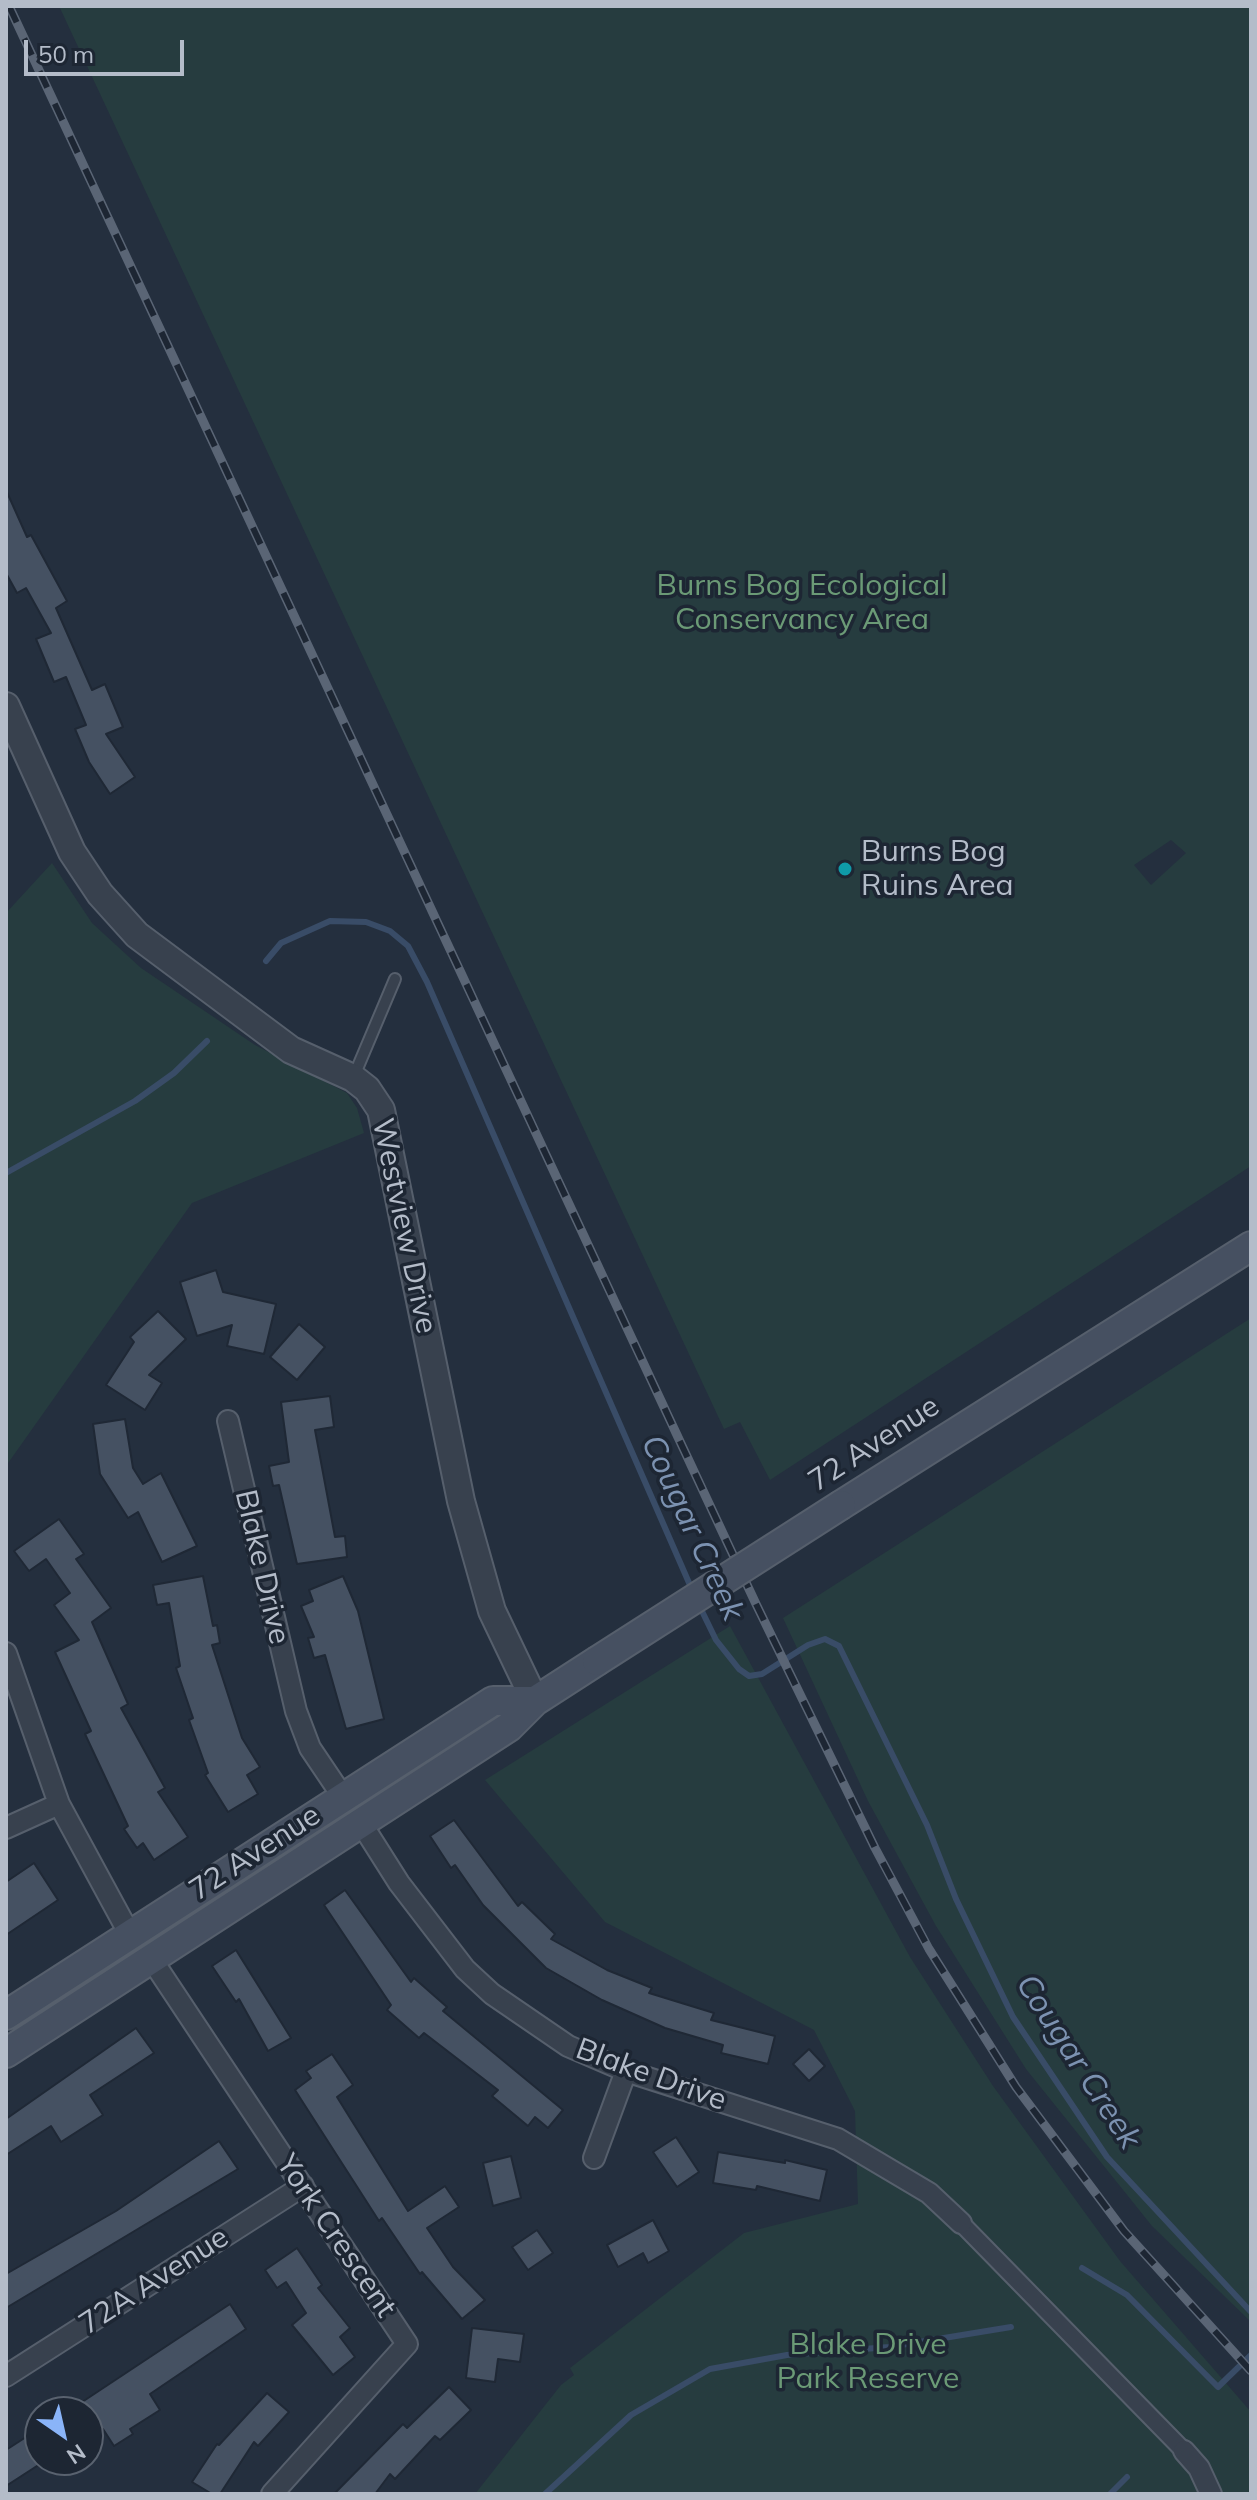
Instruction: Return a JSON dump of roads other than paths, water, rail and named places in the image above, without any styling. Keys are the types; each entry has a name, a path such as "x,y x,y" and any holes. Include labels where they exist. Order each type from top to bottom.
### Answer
{"main road":[{"name":"72 Avenue","path":"6,2053 509,1727 535,1701 1251,1246"},
{"name":"72 Avenue","path":"6,2015 493,1701 535,1701"}],"street":[{"name":"Westview Drive","path":"7,710 72,852 100,894 137,935 291,1050 353,1078 367,1089 381,1110 461,1501 492,1611 535,1701"},
{"name":"Blake Drive","path":"228,1421 296,1711 310,1748 343,1797"},
{"path":"6,1653 59,1804 123,1922 133,1933"},
{"path":"6,1828 59,1804"},
{"name":"Blake Drive","path":"361,1823 399,1883 465,1969 492,1994 568,2046 626,2071 838,2139 929,2193 961,2223"},
{"name":"York Crescent","path":"152,1960 407,2344 272,2494"},
{"path":"594,2158 626,2071"},
{"name":"72A Avenue","path":"6,2376 303,2186"},
{"path":"961,2223 1184,2451 1199,2468 1211,2494"}],"lane":[{"path":"353,1078 395,979"}],"waterway":[{"name":"Cougar Creek","path":"266,961 281,943 330,921 366,922 390,931 408,946 427,982 693,1592"},
{"name":"Cougar Creek","path":"6,1173 135,1101 174,1073 207,1041"},
{"name":"Cougar Creek","path":"699,1605 716,1640 739,1669 749,1676 762,1674 808,1645 825,1639 839,1646 927,1825 956,1899 1013,2017 1107,2157 1251,2312"},
{"path":"1082,2268 1127,2295 1218,2387 1251,2355"},
{"path":"545,2494 631,2415 710,2369 787,2355 889,2347 1011,2327"},
{"path":"1110,2494 1127,2477"}],"railway":[{"path":"9,6 756,1604 875,1848 929,1949 1016,2087 1124,2231 1251,2371"}],"place":[{"name":"Burns Bog Ruins Area","path":"845,869"}],"park label":[{"name":"Burns Bog Ecological Conservancy Area","path":"802,603"},
{"name":"Blake Drive Park Reserve","path":"868,2362"}]}
